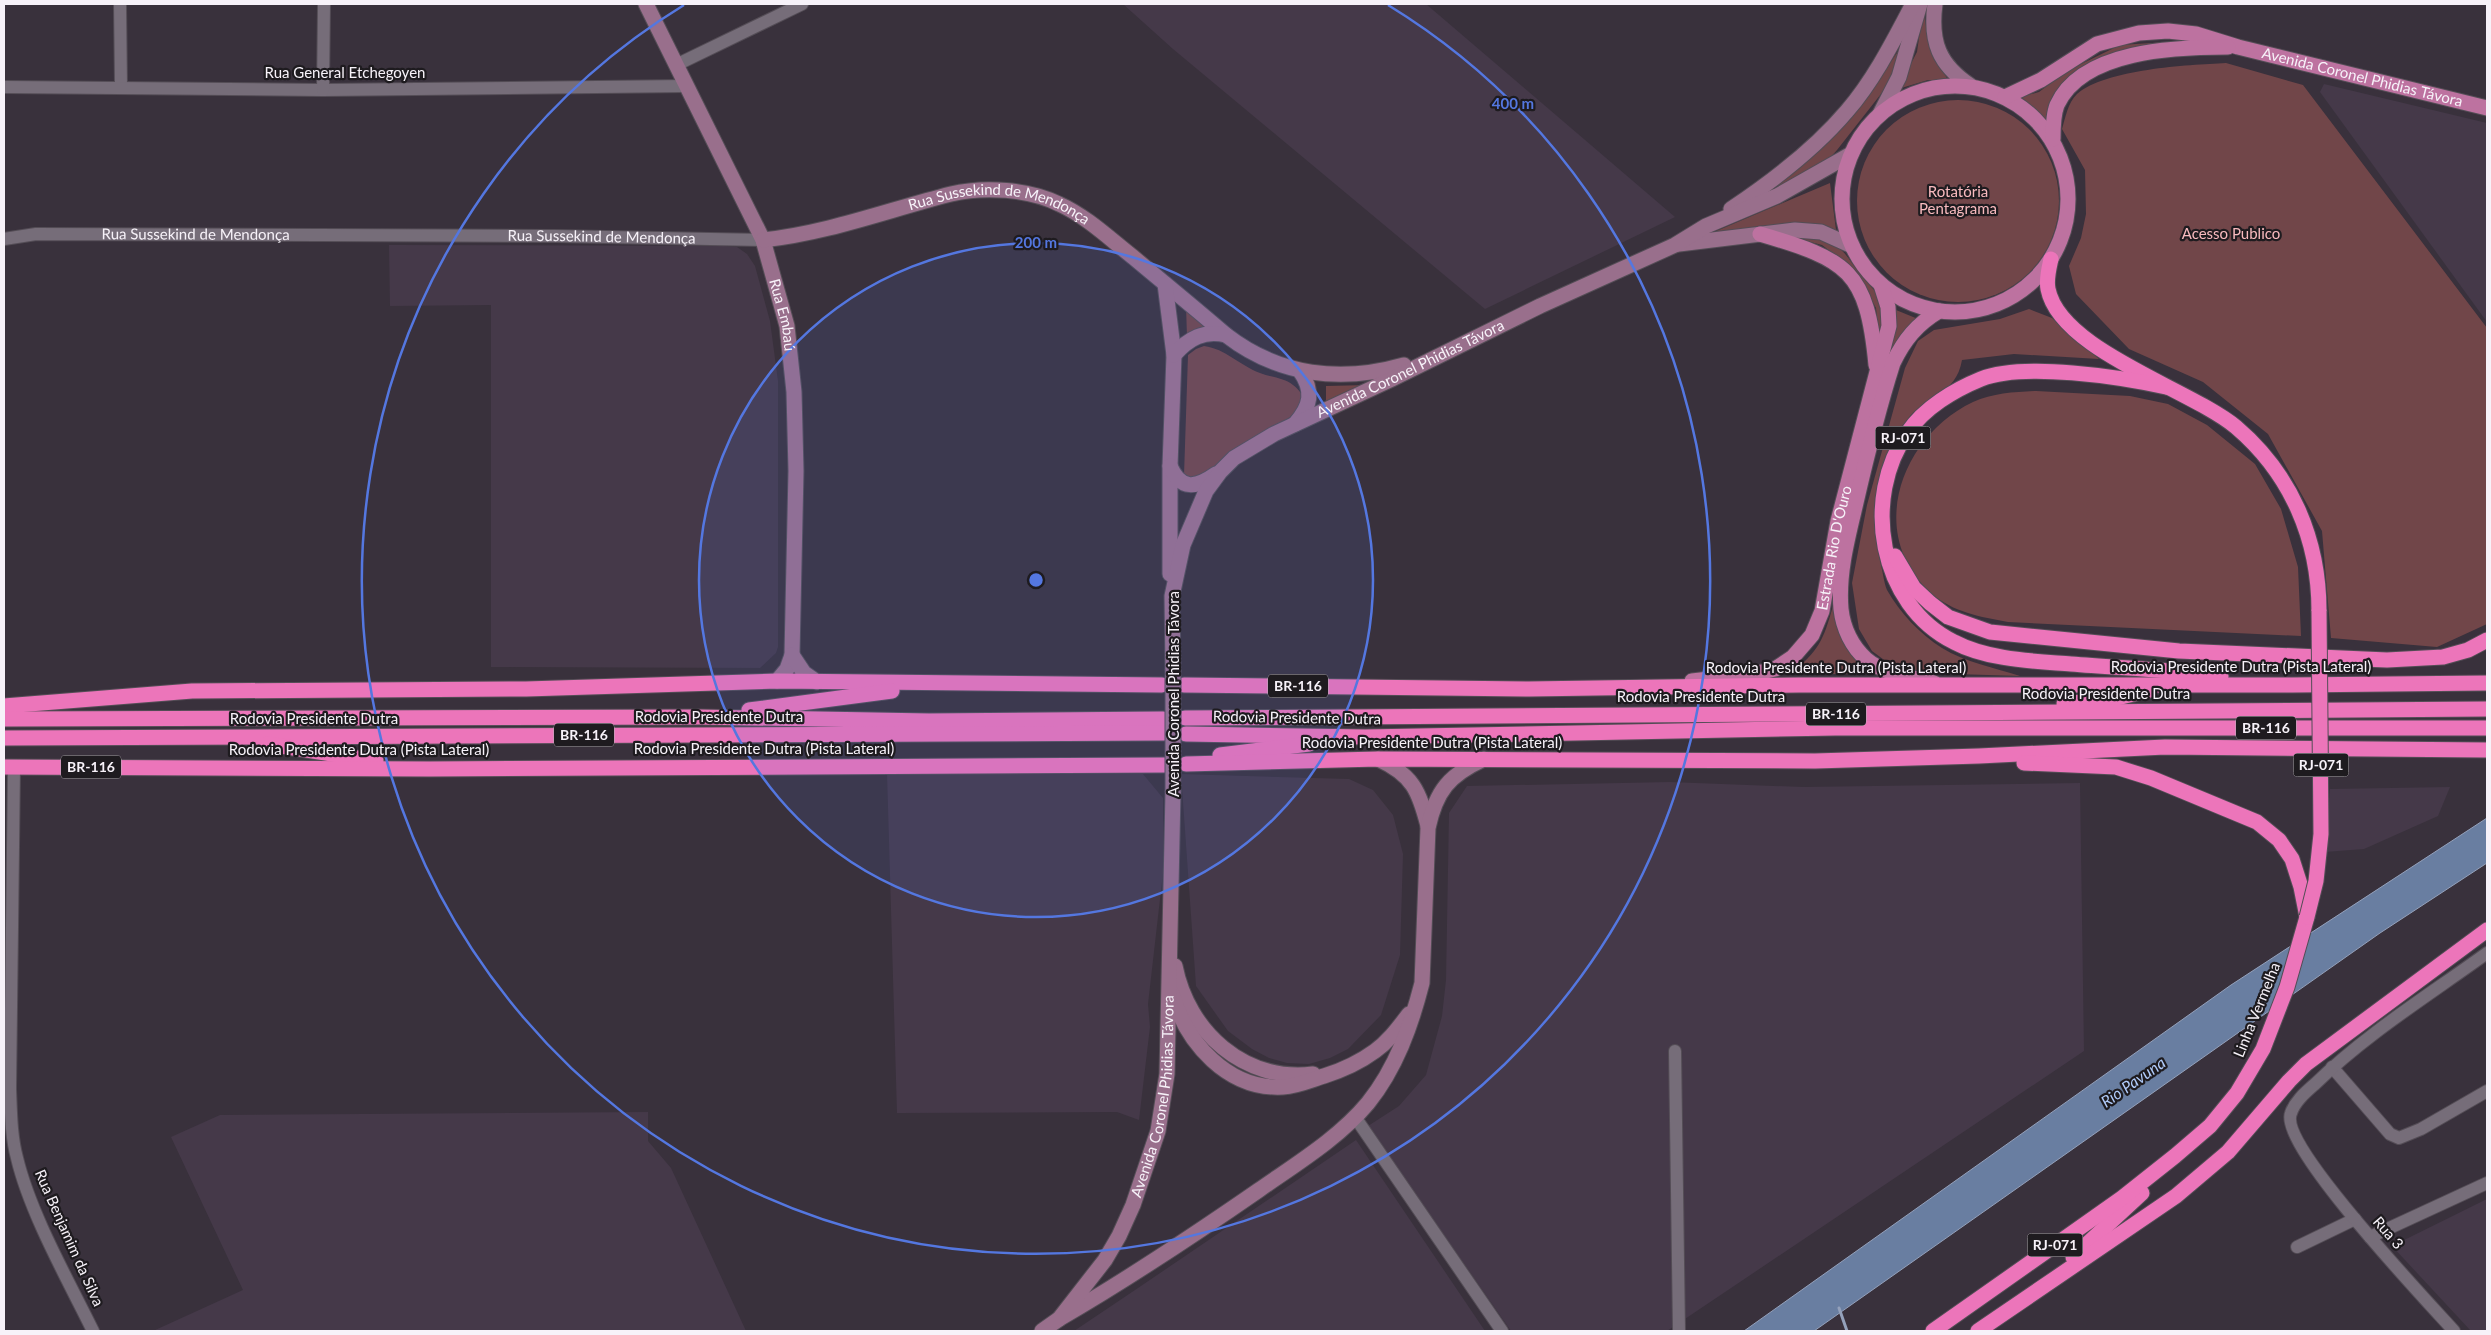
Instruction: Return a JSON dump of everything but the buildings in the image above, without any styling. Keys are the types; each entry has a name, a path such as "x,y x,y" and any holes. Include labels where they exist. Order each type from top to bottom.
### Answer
{"highway":[{"name":"RJ-071","path":"2051,259 2048,288 2055,308 2063,318 2094,344 2166,387"},
{"name":"RJ-071","path":"2166,387 2107,377 2015,372 1983,378 1964,387 1919,418 1897,449 1886,483 1882,529 1892,573 1908,605 1937,633 1955,643 1976,651 2034,661 2200,674 2292,685"},
{"name":"Linha Vermelha","path":"1933,1331 2122,1198 2198,1138 2227,1107 2255,1064 2287,987 2316,881 2321,834 2319,611 2317,575 2310,541 2298,508 2278,473 2256,446 2227,420 2202,404 2166,387"},
{"path":"1882,529 1901,569 1914,588 1948,617 1990,632 2179,651 2387,660 2443,657 2468,650 2487,640"},
{"path":"4,706 192,691 526,689 776,681 1162,685"},
{"name":"Rodovia Presidente Dutra (Pista Lateral)","path":"1184,685 1509,688 2292,685 2487,682"},
{"path":"699,717 943,684"},
{"path":"1838,714 1879,708 2063,704 2118,698 2145,692 2166,684"},
{"name":"Rodovia Presidente Dutra","path":"1185,718 2487,709"},
{"name":"Rodovia Presidente Dutra","path":"4,719 699,717 1164,726 4,738"},
{"name":"Rodovia Presidente Dutra","path":"1186,734 1365,737 1835,728 2487,728"},
{"path":"222,737 430,769"},
{"name":"Rodovia Presidente Dutra (Pista Lateral)","path":"1365,737 1186,762 1378,759 1814,761 1979,756 2165,747 2487,750"},
{"name":"RJ-071","path":"1979,756 1992,762 2104,765 2151,778 2243,815 2268,830 2282,844 2292,859 2301,887 2307,917"},
{"name":"Rodovia Presidente Dutra (Pista Lateral)","path":"9,767 430,769 1165,763"},
{"path":"1978,1331 2176,1196 2228,1152 2306,1064 2487,930"},
{"path":"2041,1288 2152,1184 2175,1156"}],"main road":[{"name":"Avenida Coronel Phidias Távora","path":"2006,97 2041,80 2087,49 2116,38 2168,31 2196,34 2238,47 2487,108"},
{"name":"Avenida Coronel Phidias Távora","path":"2053,140 2057,106 2064,93 2076,81 2092,70 2113,62 2172,49 2238,47"},
{"path":"1971,86 2006,97 2032,115 2053,140 2064,165 2069,199 2067,220 2061,240 2051,259 2038,276 2022,290 2003,301 1982,308 1961,312 1939,311 1918,306 1899,297 1882,285 1864,267 1852,246 1845,228 1842,200 1845,172 1851,154 1859,139 1880,114 1914,93 1932,88 1971,86"},
{"path":"1760,234 1823,255 1846,272 1857,285 1867,310 1876,376"},
{"name":"Estrada Rio D'Ouro","path":"1646,686 1763,672 1788,661 1808,642 1822,611 1838,521 1889,326 1888,307 1882,285"},
{"name":"Estrada Rio D'Ouro","path":"1939,311 1914,330 1900,348 1893,363 1859,487 1844,555 1841,592 1845,627 1853,643 1866,659 1885,669 1941,685"}],"street":[{"path":"120,4 121,88"},
{"path":"323,90 324,4"},
{"name":"Rua Embaú","path":"646,4 763,240 788,326 794,384 796,471 792,655 787,669 776,681"},
{"path":"676,65 802,4"},
{"path":"1706,226 1768,184 1832,127 1849,109 1913,4"},
{"path":"1880,114 1899,78 1920,4"},
{"path":"1935,4 1933,31 1937,49 1953,74 1971,86"},
{"name":"Rua General Etchegoyen","path":"4,87 323,90 687,86"},
{"name":"Avenida Coronel Phidias Távora","path":"1059,1319 1105,1260 1119,1236 1133,1205 1158,1131 1166,1088 1173,792 1172,596 1183,545 1206,491 1220,472 1251,446 1540,306 1675,245 1706,226 1777,196 1851,154"},
{"name":"Rua Sussekind de Mendonça","path":"4,239 46,234 555,236 763,240 795,237 863,221 953,194 988,190 1014,192 1034,195 1060,204 1099,230 1226,335 1246,350 1268,362 1300,371 1327,374 1381,372 1437,356"},
{"name":"Avenida Coronel Phidias Távora","path":"1675,245 1796,230 1821,232 1852,246"},
{"path":"1165,284 1174,355 1170,466 1172,596"},
{"path":"1174,355 1193,338 1204,333 1214,332 1226,335"},
{"path":"1294,425 1306,410 1310,395 1308,383 1300,371"},
{"path":"1170,466 1177,480 1192,485 1201,483 1220,472"},
{"path":"792,655 804,673 818,682"},
{"name":"Avenida Coronel Phidias Távora","path":"1378,759 1400,770 1412,783 1420,799 1428,828"},
{"name":"Avenida Coronel Phidias Távora","path":"1042,1331 1059,1319 1132,1277 1306,1157 1356,1117 1380,1087 1392,1066 1416,1005 1424,962 1428,828 1434,804 1447,784 1460,772 1484,760"},
{"name":"Rua Benjamim da Silva","path":"9,767 10,1089 12,1128 17,1159 30,1196 93,1331"},
{"path":"1170,940 1178,978 1189,1006 1200,1026 1228,1053 1252,1066 1276,1072 1308,1075 1336,1072"},
{"name":"Rua 3","path":"2454,1331 2355,1219 2304,1151 2291,1129 2290,1113 2302,1096 2332,1067 2487,953"},
{"path":"1169,978 1174,1000 1186,1028 1209,1058 1230,1073 1252,1083 1281,1087 1299,1084 1353,1065 1377,1050 1416,1005"},
{"path":"1675,1050 1678,1152 1679,1331"},
{"path":"2332,1067 2390,1134 2399,1138 2421,1129 2487,1091"},
{"path":"1356,1117 1502,1331"},
{"path":"2370,1237 2487,1183"},
{"path":"2297,1247 2355,1219"}],"shaded area":[{"path":"1123,4 1426,4 1675,217 1485,309 1173,49"},
{"path":"2324,84 2487,123 2487,322 2320,92"},
{"path":"389,245 724,246 737,247 747,254 755,266 770,321 778,381 778,647 776,653 760,668 491,667 491,305 390,306"},
{"path":"887,774 1143,774 1163,798 1163,873 1148,1004 1150,1027 1139,1120 1117,1112 897,1113"},
{"path":"1181,774 1349,779 1373,790 1393,815 1403,854 1400,955 1381,1015 1348,1049 1330,1058 1309,1064 1287,1063 1269,1058 1252,1049 1228,1031 1196,986"},
{"path":"1670,782 1803,787 2080,783 2084,1051 1667,1331 1511,1331 1368,1126 1399,1106 1426,1075 1442,1016 1446,980 1449,813 1467,786"},
{"path":"2450,787 2438,816 2364,849 2325,852 2330,789"},
{"path":"648,1112 648,1141 671,1168 746,1331 153,1331 243,1290 171,1137 220,1115"},
{"path":"1356,1140 1485,1331 1074,1331 1138,1288"},
{"path":"2487,1199 2487,1331 2471,1331 2392,1246"}],"green space":[{"path":"1923,10 1931,51 1948,80 1928,80 1898,89 1917,52"},
{"path":"2168,42 2120,53 2088,66 2074,75 2052,99 2046,121 2033,108 2017,98 2039,92 2067,71 2120,45"},
{"path":"1901,47 1888,85 1821,168 1774,188 1859,108"},
{"name":"Acesso Publico","path":"2226,63 2303,85 2487,328 2487,624 2437,647 2331,638 2322,531 2268,434 2203,382 2129,349 2076,294 2069,266 2081,238 2086,214 2085,170 2062,129 2071,101 2077,94 2090,86 2127,74 2169,67"},
{"name":"Rotatória Pentagrama","path":"1948,100 1968,100 1987,104 2006,112 2022,123 2036,137 2047,153 2055,172 2059,201 2055,230 2047,249 2036,265 2022,279 2006,290 1987,298 1968,302 1948,302 1929,298 1910,290 1894,279 1880,265 1869,249 1861,230 1857,211 1857,191 1861,172 1869,153 1880,137 1894,123 1910,112 1929,104"},
{"path":"1830,183 1836,230 1808,223 1714,232"},
{"path":"1811,235 1838,247 1881,298 1885,319 1880,350 1876,308 1856,271 1822,245 1795,238"},
{"path":"1186,306 1211,326 1187,337"},
{"path":"2029,309 2052,318 2099,359 2014,354 1962,360 1959,372 1953,381 1914,412 1897,436 1882,471 1876,508 1877,546 1885,584 1892,599 1904,615 1918,630 1951,653 1970,661 2020,676 1923,673 1891,665 1872,651 1859,629 1852,583 1867,505 1905,368 1918,341 1934,330 2000,319"},
{"path":"1896,310 1918,319 1884,367 1895,330"},
{"path":"1204,346 1219,350 1260,373 1290,383 1302,395 1304,408 1235,453 1198,481 1184,475 1188,355"},
{"path":"1368,385 1326,405 1326,386"},
{"path":"2036,391 2130,396 2168,404 2207,425 2255,464 2281,509 2298,567 2301,636 2008,622 1977,616 1957,609 1931,593 1911,569 1900,543 1896,516 1900,488 1911,462 1927,438 1948,418 1973,402 1996,395"},
{"path":"1833,606 1845,644 1856,658 1873,674 1790,674 1814,652 1823,637"}],"water":[{"name":"Rio Pavuna","path":"2487,818 2487,863 2380,933 1814,1331 1744,1331 2231,985"}],"waterway":[{"path":"1839,1308 1847,1331"}]}
